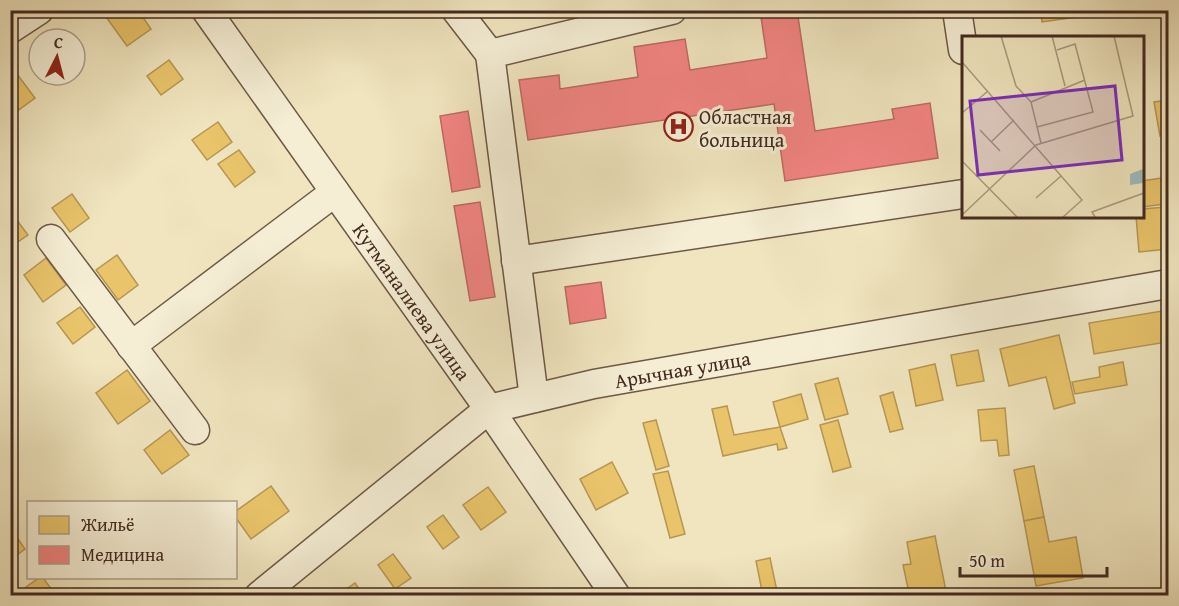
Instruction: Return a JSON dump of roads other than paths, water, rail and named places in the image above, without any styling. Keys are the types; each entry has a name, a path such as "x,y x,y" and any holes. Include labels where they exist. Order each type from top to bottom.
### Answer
{"street":[{"path":"10,29 39,10"},
{"name":"Кутманалиева улица","path":"206,10 489,409 616,596"},
{"path":"456,10 490,54 534,398"},
{"path":"490,54 672,10"},
{"path":"957,10 962,43"},
{"path":"131,346 335,192"},
{"path":"516,261 962,194"},
{"path":"51,239 195,430"},
{"name":"Арычная улица","path":"259,596 489,409 594,384 1168,284"}],"place":[{"name":"Областная больница","path":"678,127"}]}
